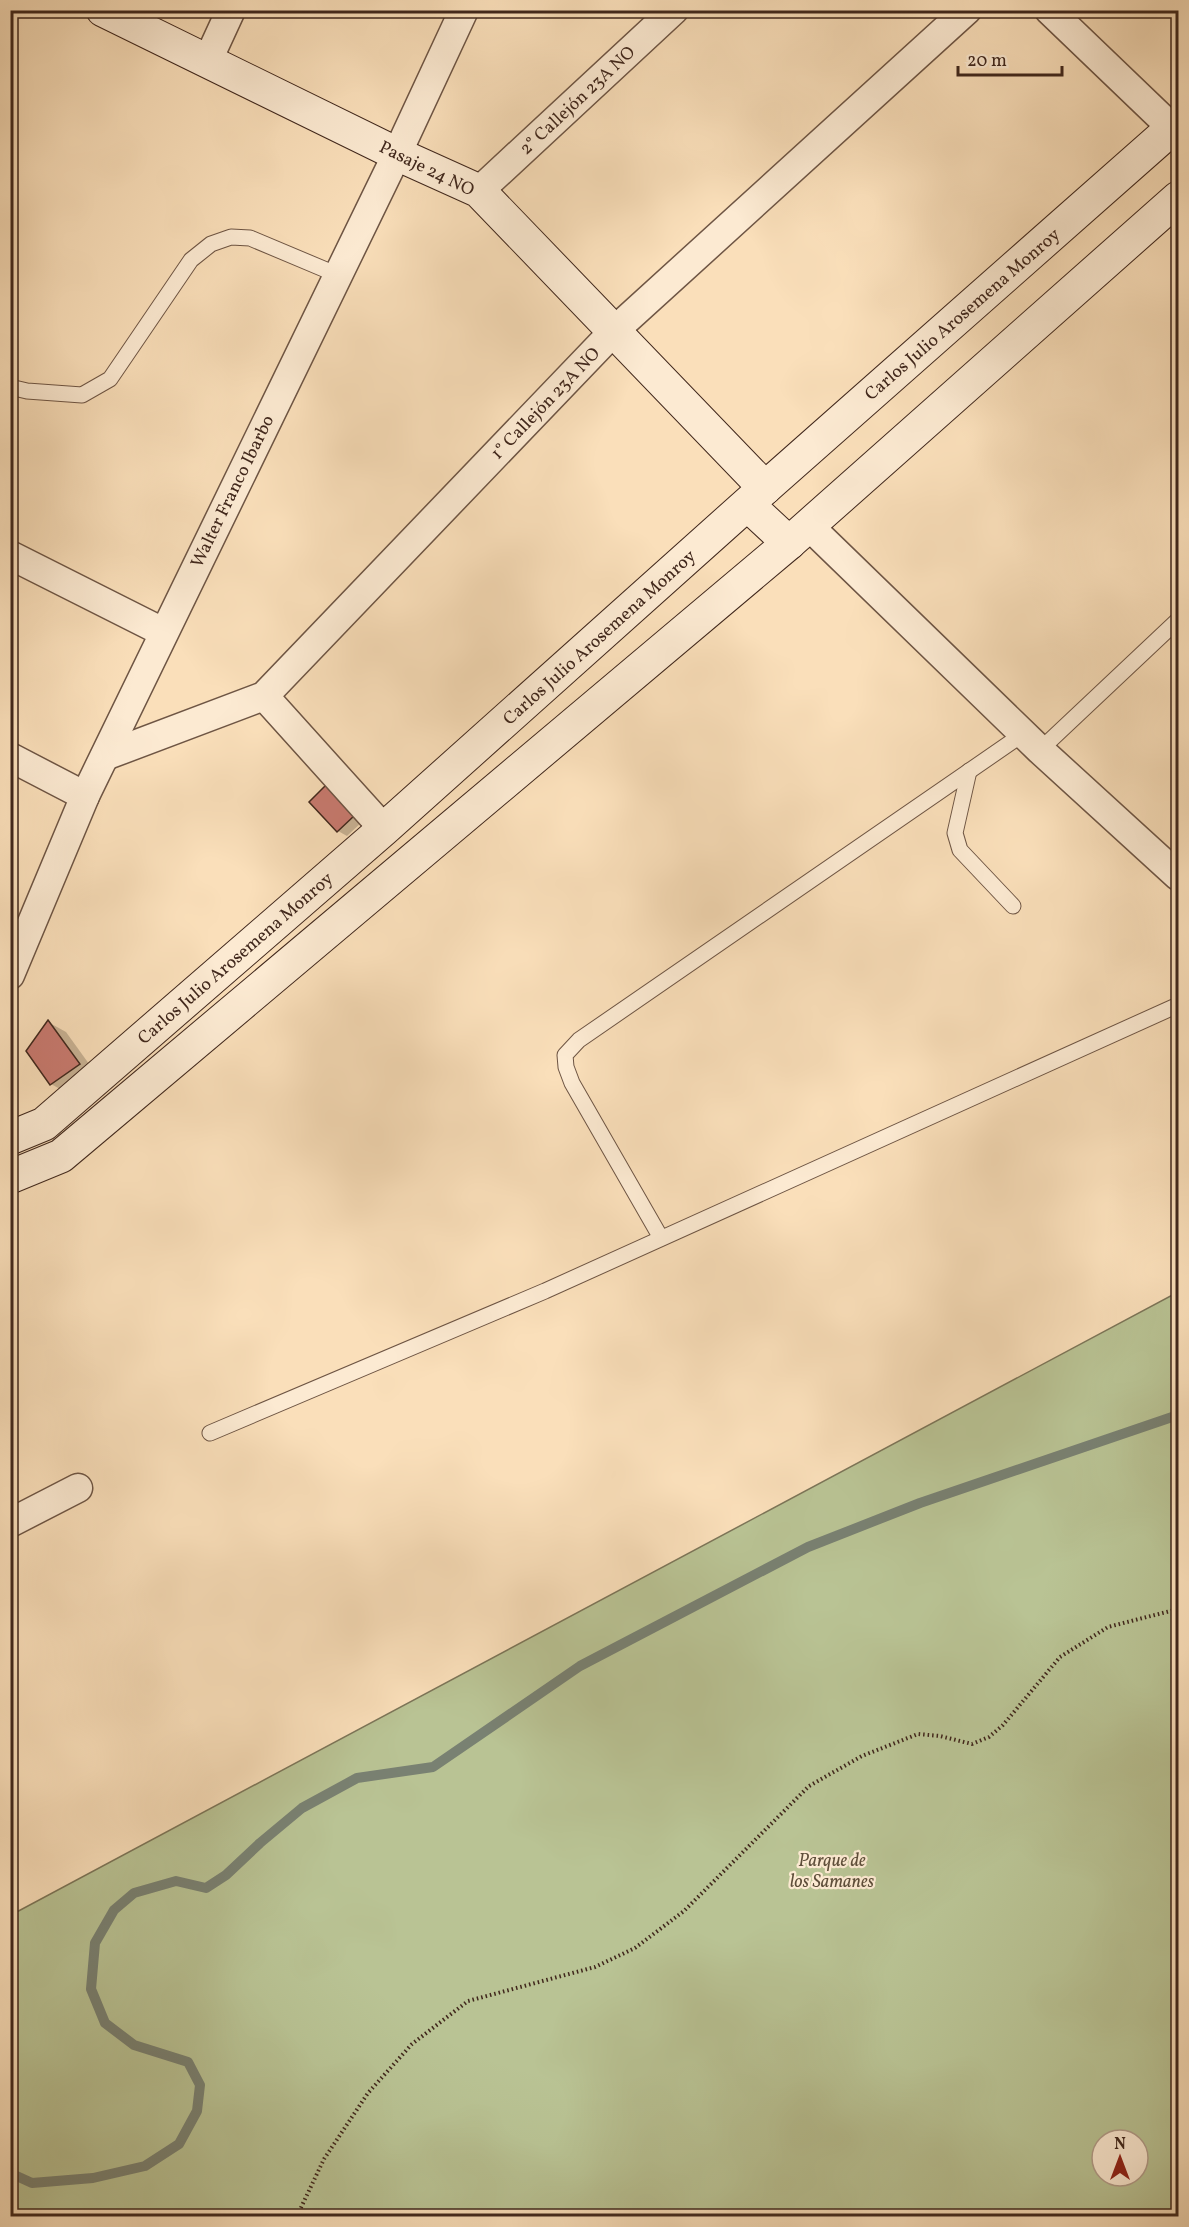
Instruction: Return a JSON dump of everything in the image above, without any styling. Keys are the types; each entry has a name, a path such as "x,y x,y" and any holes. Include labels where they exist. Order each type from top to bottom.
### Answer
{"main road":[{"name":"Pasaje 24 NO","path":"103,10 397,154 479,191 614,331 756,496 799,534"},
{"name":"Carlos Julio Arosemena Monroy","path":"10,1138 44,1124 384,829 1175,125"},
{"name":"Carlos Julio Arosemena Monroy","path":"10,1177 60,1156 799,534 1179,198"}],"street":[{"path":"208,60 231,10"},
{"name":"Walter Franco Ibarbo","path":"10,975 85,796 397,154 464,10"},
{"name":"2° Callejón 23A NO","path":"479,191 674,10"},
{"name":"1° Callejón 23A NO","path":"105,756 264,696 614,331 967,10"},
{"path":"1049,10 1175,125"},
{"path":"799,534 1179,876"},
{"path":"10,555 163,632"},
{"path":"264,696 384,829"},
{"path":"10,757 85,796"},
{"path":"10,1523 78,1488"}],"lane":[{"path":"10,387 27,391 82,395 110,379 191,260 211,244 231,237 250,238 338,275"},
{"path":"661,1238 572,1083 566,1067 565,1055 579,1040 969,771 1032,742 1179,620"},
{"path":"969,771 955,833 960,850 1012,906"},
{"path":"210,1433 545,1291 1179,1005"}],"path":[{"path":"297,2217 324,2159 368,2093 412,2044 468,2001 595,1967 635,1948 684,1911 809,1786 862,1756 918,1734 940,1736 972,1744 989,1737 1003,1725 1059,1657 1108,1627 1179,1609"}],"green space":[{"name":"Parque de los Samanes","path":"1178,1292 1178,2216 11,2216 11,1915"}],"building":[{"path":"326,785 355,815 337,832 309,802"},
{"path":"48,1020 80,1064 50,1085 26,1051"}],"waterway":[{"path":"10,2173 32,2183 93,2178 145,2166 179,2144 197,2111 200,2085 188,2062 134,2045 105,2023 91,1989 95,1943 114,1910 134,1893 176,1881 206,1888 226,1875 302,1808 357,1778 433,1767 580,1666 808,1547 920,1503 1178,1415"}]}
